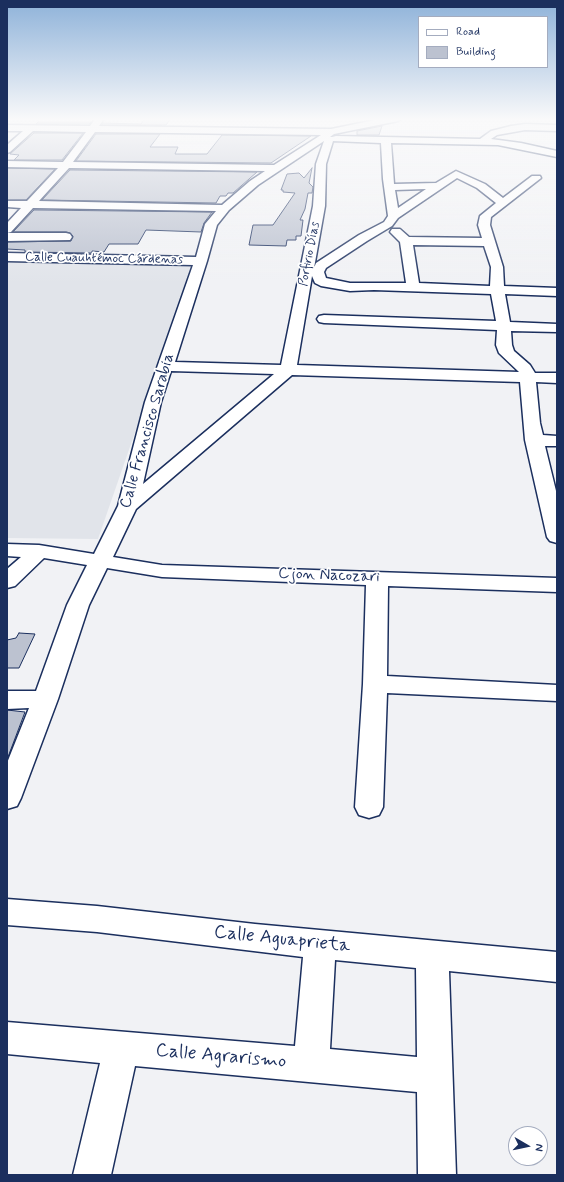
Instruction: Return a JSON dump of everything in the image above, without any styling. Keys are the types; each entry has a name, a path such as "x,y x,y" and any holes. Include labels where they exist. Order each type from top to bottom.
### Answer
{"street":[{"path":"7,230 58,173"},
{"name":"Calle Francisco Sarabia","path":"7,798 45,699 78,605 128,506 153,402 201,261 211,224 225,208 268,173"},
{"name":"Porfirio Días","path":"288,370 319,206 321,173"},
{"path":"389,173 391,220 406,241 413,288"},
{"path":"452,173 438,186 391,220 321,266 318,272 320,280 326,283 350,287 496,288 557,292"},
{"path":"460,173 481,186 503,203"},
{"path":"536,178 486,216 484,226 497,267 496,288 504,327 504,345 507,353 524,368 527,373 526,377 534,440 553,504 557,537"},
{"path":"389,187 438,186"},
{"path":"7,204 225,208"},
{"path":"7,237 66,237"},
{"path":"406,241 489,242"},
{"name":"Calle Cuauhtémoc Cárdenas","path":"7,257 201,261"},
{"path":"333,259 348,271 374,286"},
{"path":"324,319 557,328"},
{"path":"166,366 557,378"},
{"path":"128,506 288,370"},
{"path":"534,440 557,441"},
{"name":"Cjon Nacozari","path":"7,550 39,551 162,571 557,585"},
{"path":"7,581 39,551"},
{"path":"369,808 378,578"},
{"path":"375,684 557,693"},
{"path":"7,700 45,699"},
{"name":"Calle Aguaprieta","path":"7,912 97,919 255,938 557,967"},
{"path":"311,1065 320,944"},
{"path":"432,956 437,1175"},
{"name":"Calle Agrarismo","path":"7,1038 434,1076"},
{"path":"92,1175 121,1048"}],"shaded area":[{"path":"7,260 194,262 98,539 7,538"}],"building":[{"path":"7,173 51,173 26,200 7,200"},
{"path":"67,173 256,173 233,193 228,193 226,196 220,196 216,203 42,200"},
{"path":"299,173 304,178 308,173 311,173 309,183 313,187 312,193 308,193 305,209 300,220 303,220 301,236 296,236 296,240 287,240 286,246 249,245 253,225 273,225 295,193 283,192 283,190 281,190 287,174"},
{"path":"34,210 212,212 204,223 201,232 146,230 138,244 109,244 104,252 25,252 25,250 7,249 7,242 71,241 73,236 66,232 13,232"},
{"path":"19,633 35,634 19,668 7,668 7,640 16,638"},
{"path":"7,710 25,712 8,757 7,757"}]}
